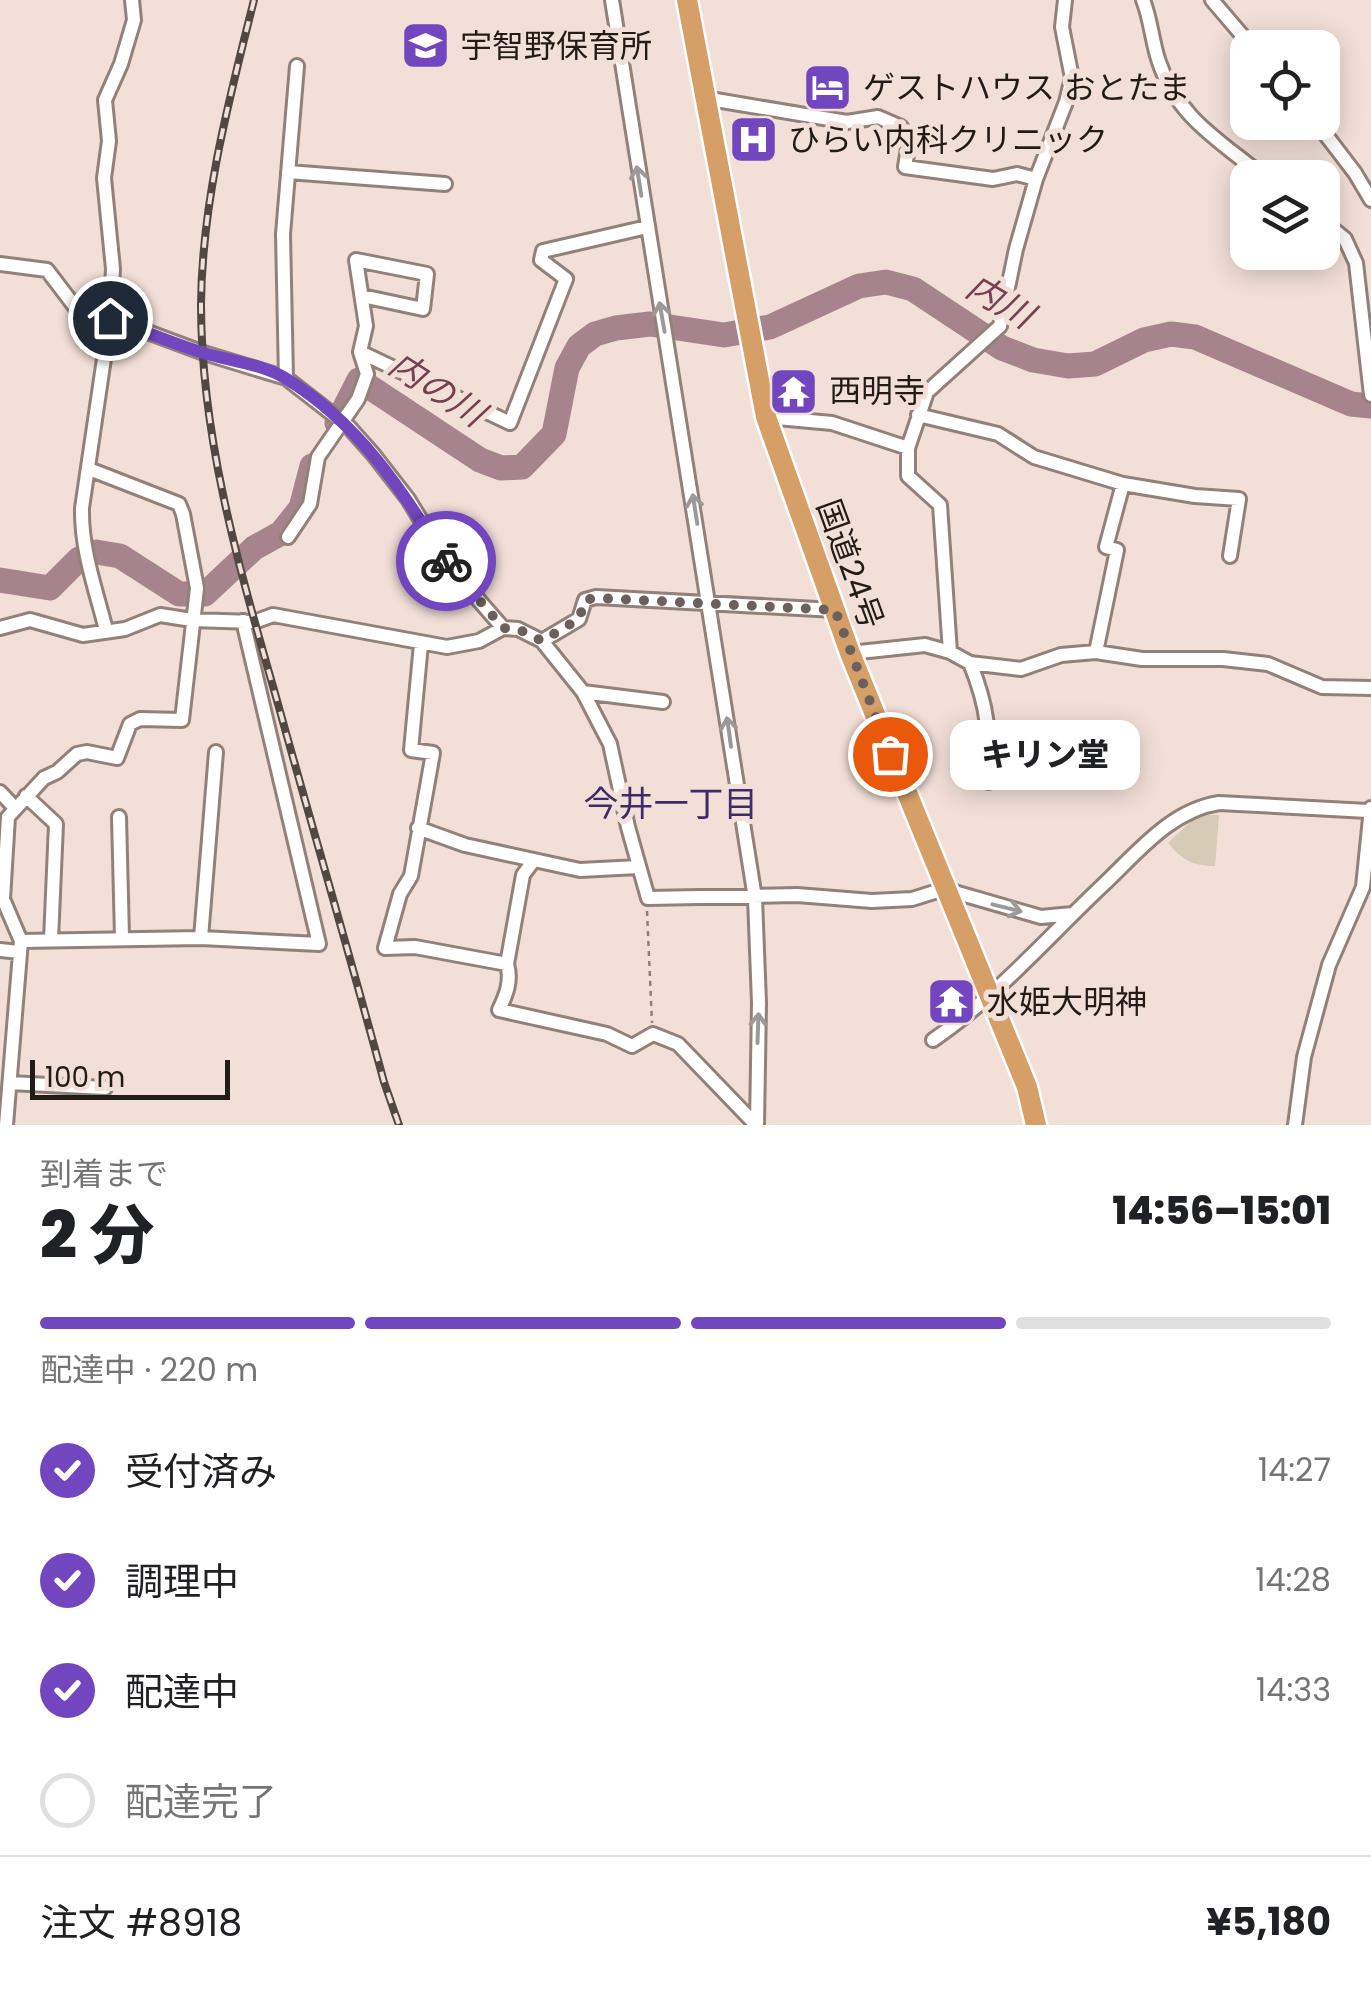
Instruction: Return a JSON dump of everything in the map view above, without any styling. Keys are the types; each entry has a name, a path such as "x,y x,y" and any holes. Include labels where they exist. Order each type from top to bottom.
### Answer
{"highway":[{"name":"国道24号","path":"687,0 766,417 850,653 944,890 990,993 1027,1087 1036,1125"}],"street":[{"path":"106,630 87,556 82,508 110,318 113,269 104,178 110,141 105,100 134,20 132,0"},
{"path":"612,0 755,898 759,1003 757,1125"},
{"path":"950,652 940,504 908,476 908,448 927,392 1000,326 1036,179 1072,78 1062,27 1065,0"},
{"path":"1143,0 1154,31 1158,60 1188,117 1242,160"},
{"path":"1212,0 1238,30"},
{"path":"286,378 282,234 297,66"},
{"path":"704,98 846,122 878,117 901,126 908,142 905,167 993,180 1018,174 1036,179"},
{"path":"1330,140 1371,200"},
{"path":"288,172 445,184"},
{"path":"360,352 510,423 566,279 541,260 543,250 646,227"},
{"path":"1340,236 1356,263 1371,395"},
{"path":"288,537 310,504 318,457 358,399 367,374 360,352 366,326 356,260 427,274 423,308 362,296"},
{"path":"0,264 46,270 82,316 110,318 286,378 343,422 373,454 408,499 449,566 503,628"},
{"path":"918,415 998,434 1034,457 1123,484 1239,499 1230,556"},
{"path":"766,417 832,424 908,448"},
{"path":"6,1125 21,947 4,898 8,817 26,796 76,754 87,752 117,758 130,724 140,719 182,720 195,595 179,504 89,469"},
{"path":"1096,652 1117,550 1106,547 1123,484"},
{"path":"542,641 579,619 585,600 596,598 835,610"},
{"path":"0,628 30,620 83,636 124,628 160,615 243,622 274,615 447,646 479,640 503,628 518,629 542,641 582,692 610,744 648,898 797,896 872,902 912,899 944,890 1041,917 1072,914"},
{"path":"0,950 51,940 122,937 319,944 243,622"},
{"path":"421,644 410,750 433,753 411,876 400,894 385,948 416,947 507,964"},
{"path":"850,653 925,645 970,663 1021,668 1061,655 1096,652 1142,659 1223,659 1268,664 1322,688 1371,688"},
{"path":"970,663 987,712 988,782"},
{"path":"582,692 663,702"},
{"path":"202,938 216,752"},
{"path":"0,792 15,808"},
{"path":"26,796 56,824 51,940"},
{"path":"933,1040 990,993 1158,832 1198,806 1219,803 1370,809 1367,887 1329,964 1304,1057 1294,1125"},
{"path":"119,817 122,937"},
{"path":"418,828 465,845 580,870 638,868"},
{"path":"534,860 523,875 507,964 507,993 498,1010 608,1034 632,1046 653,1034 678,1044 757,1125"},
{"path":"10,1083 105,1088"}],"path":[{"path":"648,898 646,936 653,1034"}],"shaded area":[{"path":"1198,815 1219,815 1215,866 1188,861 1168,843"}],"waterway":[{"name":"内川","path":"337,423 359,380 480,460 501,468 522,467 554,434 567,368 579,346 595,334 650,324 724,335 770,327 859,286 886,282 913,289 1002,348 1033,360 1068,366 1095,364 1144,340 1171,334 1195,337 1351,404 1371,406"},
{"name":"内の川","path":"0,580 50,588 79,559 96,552 120,556 179,594 205,594 254,548 281,533 301,508 312,466"}],"railway":[{"path":"254,0 218,151 206,227 201,304 208,406 226,507 250,606 399,1125"}],"way so far":[{"path":"446,561 503,628 518,629 542,641 579,619 585,600 596,598 835,610 890,754"}],"place":[{"name":"宇智野保育所","path":"425,46"},
{"name":"ゲストハウス おとたま","path":"828,88"},
{"name":"ひらい内科クリニック","path":"753,140"},
{"name":"西明寺","path":"794,391"},
{"name":"キリン堂","path":"890,754"},
{"name":"水姫大明神","path":"952,1002"}],"district":[{"name":"今井一丁目","path":"671,804"}],"route":[{"path":"110,318 286,378 349,427 373,454 408,499 446,561"}]}
